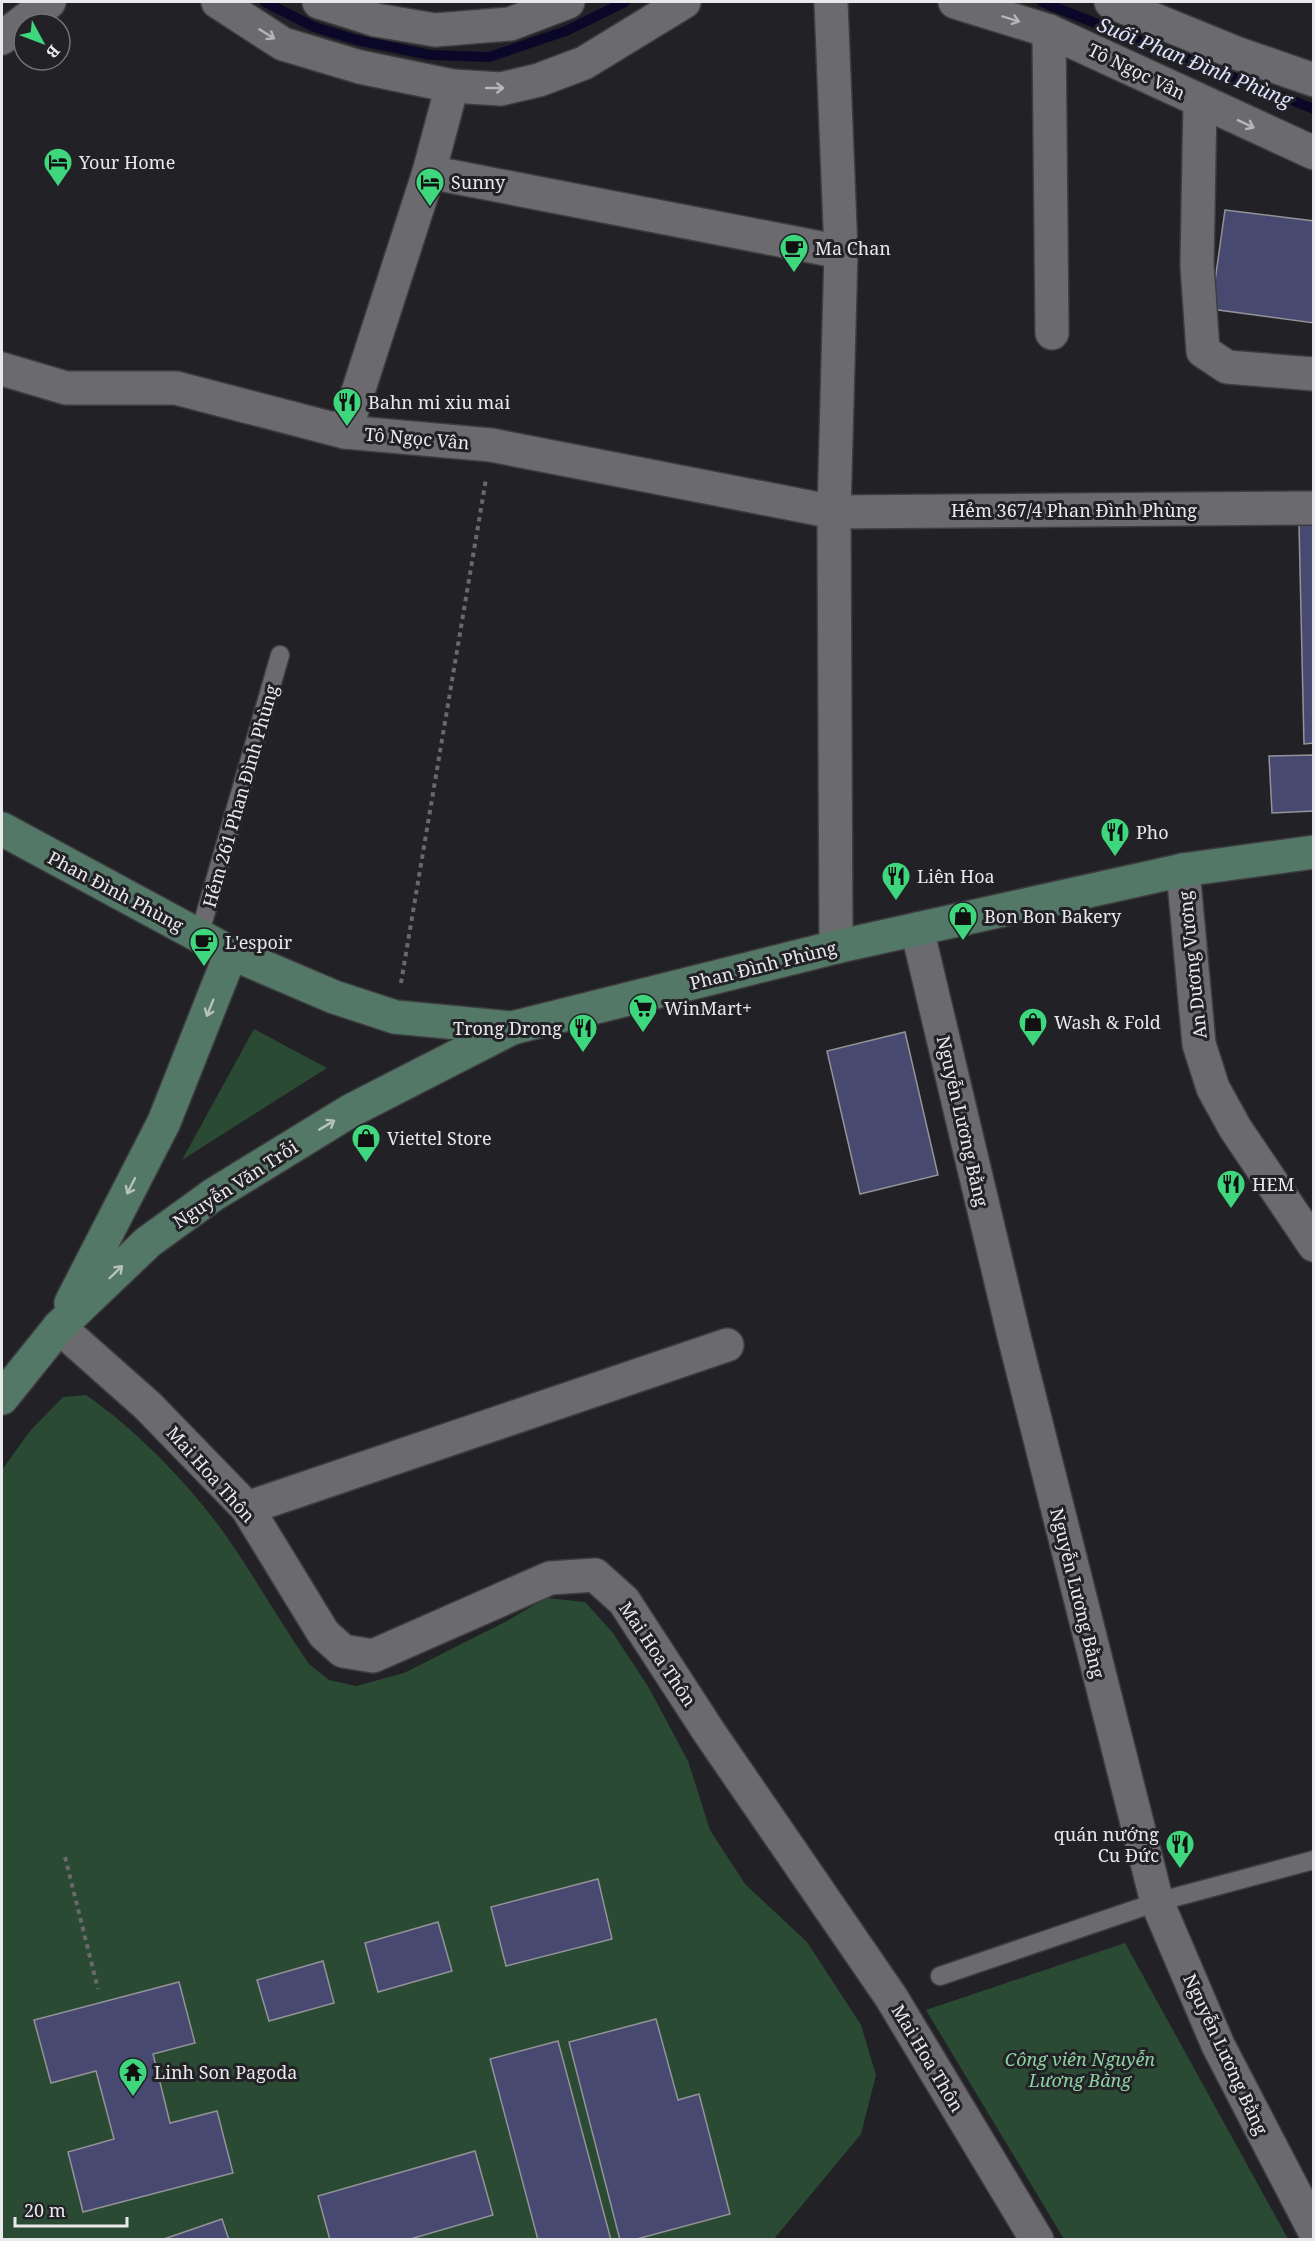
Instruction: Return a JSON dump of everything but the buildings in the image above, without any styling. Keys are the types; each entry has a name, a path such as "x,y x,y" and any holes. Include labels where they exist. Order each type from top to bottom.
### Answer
{"main road":[{"name":"Phan Đình Phùng","path":"2,829 231,953 334,997 396,1017 512,1028 836,946 1183,870 1314,852"},
{"path":"59,1328 164,1122 231,953"},
{"name":"Nguyễn Văn Trỗi","path":"2,1398 59,1328 148,1242 213,1195 350,1111 512,1028"}],"street":[{"path":"2,38 49,2"},
{"path":"218,2 283,44 360,67 452,86 501,89 539,80 584,63 684,2"},
{"path":"319,2 376,20 435,30 510,24 568,2"},
{"path":"831,2 841,252 834,512 836,946"},
{"name":"Tô Ngọc Vân","path":"955,2 1049,31 1106,55 1200,102 1314,153"},
{"path":"1110,2 1236,53 1314,80"},
{"path":"1049,31 1052,333"},
{"path":"345,432 429,172 452,86"},
{"path":"1200,102 1197,264 1203,351 1227,367 1314,374"},
{"path":"429,172 841,252"},
{"name":"Tô Ngọc Vân","path":"2,369 66,388 176,388 345,432 491,445 834,512"},
{"name":"Hẻm 367/4 Phan Đình Phùng","path":"834,512 1314,508"},
{"name":"An Dương Vương","path":"1183,870 1199,1044 1213,1088 1235,1128 1314,1245"},
{"name":"Nguyễn Lương Bằng","path":"917,929 1014,1336 1157,1902 1218,2045 1314,2230"},
{"name":"Mai Hoa Thôn","path":"59,1328 148,1406 247,1508 324,1634 343,1651 373,1656 550,1578 595,1575 624,1600 709,1732 891,1997 1037,2240"},
{"path":"247,1508 727,1345"}],"lane":[{"name":"Hẻm 261 Phan Đình Phùng","path":"199,936 280,656"},
{"path":"940,1976 1157,1902 1314,1860"}],"path":[{"path":"396,1017 491,445"},
{"path":"65,1857 98,1989"}],"green space":[{"path":"254,1029 327,1068 182,1160"},
{"path":"86,1395 140,1439 190,1490 231,1543 309,1664 329,1680 356,1686 404,1673 505,1622 546,1598 585,1602 613,1633 649,1688 688,1761 710,1830 745,1884 807,1942 861,2025 876,2075 861,2134 774,2239 2,2240 2,1470 30,1431 63,1397"},
{"name":"Công viên Nguyễn Lương Bằng","path":"1125,1943 1288,2239 1064,2239 926,2010"}],"waterway":[{"name":"Suối Phan Đình Phùng","path":"265,2 314,27 357,40 430,55 489,57 566,31 625,2"},
{"name":"Suối Phan Đình Phùng","path":"1042,2 1314,109"}],"place":[{"name":"Your Home","path":"58,188"},
{"name":"Sunny","path":"430,208"},
{"name":"Ma Chan","path":"794,274"},
{"name":"Bahn mi xiu mai","path":"347,428"},
{"name":"Pho","path":"1115,858"},
{"name":"Liên Hoa","path":"896,902"},
{"name":"Bon Bon Bakery","path":"963,942"},
{"name":"L'espoir","path":"204,968"},
{"name":"WinMart+","path":"643,1034"},
{"name":"Wash & Fold","path":"1033,1048"},
{"name":"Trong Drong","path":"583,1054"},
{"name":"Viettel Store","path":"366,1164"},
{"name":"HEM","path":"1231,1210"},
{"name":"quán nướng Cu Đức","path":"1180,1870"},
{"name":"Linh Son Pagoda","path":"133,2098"}]}
